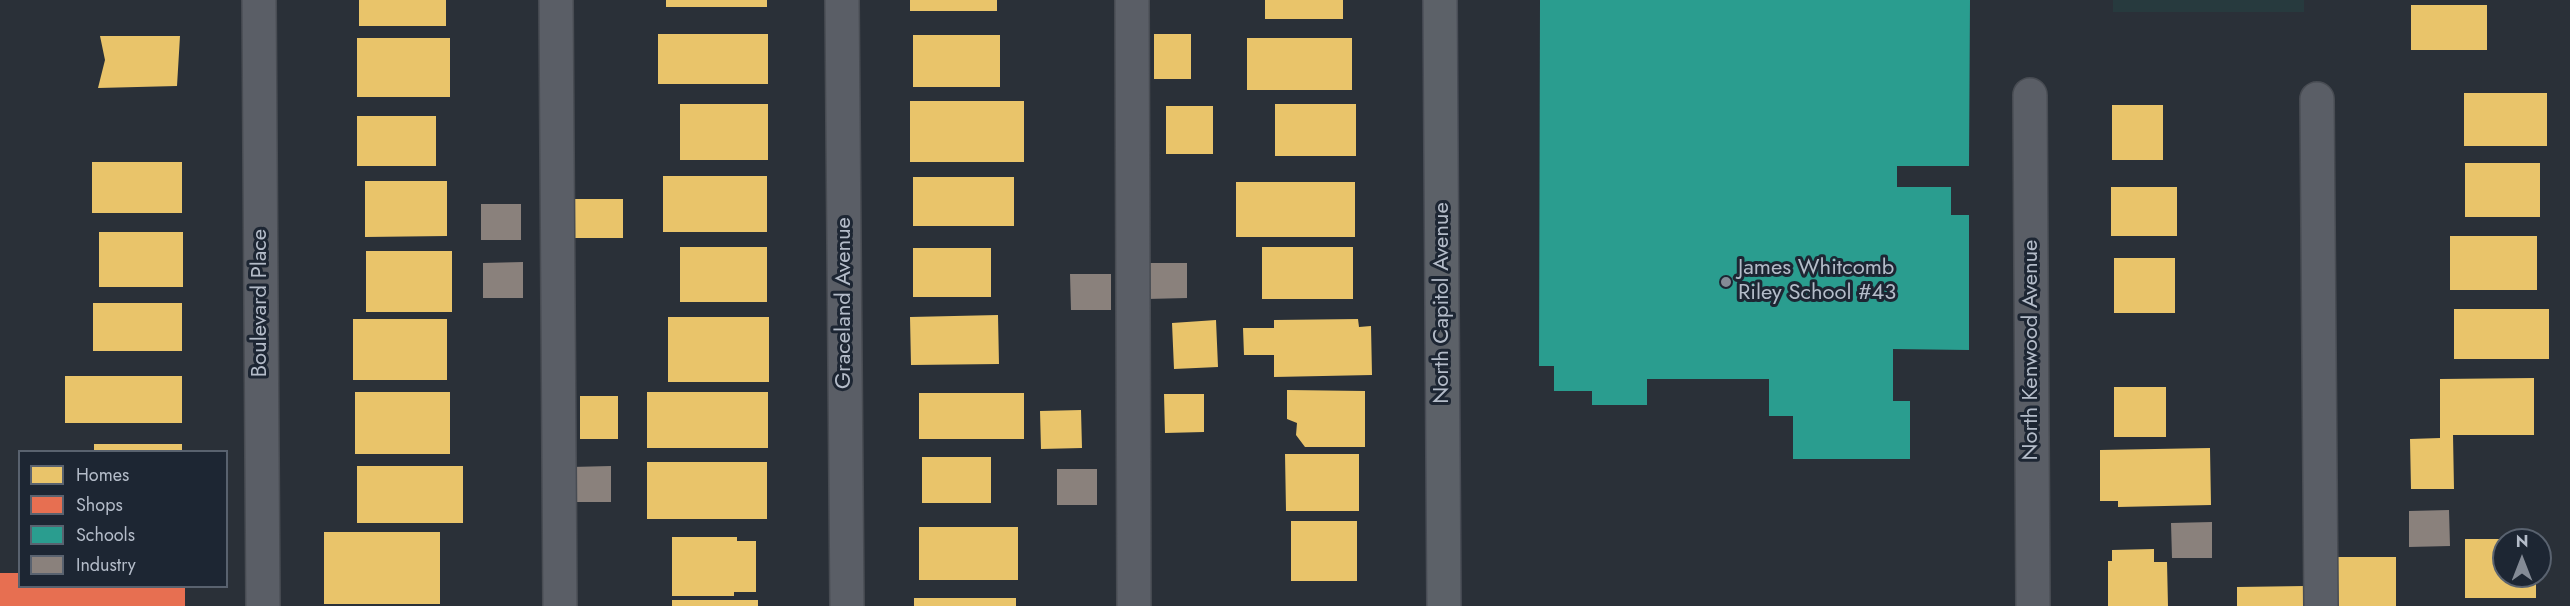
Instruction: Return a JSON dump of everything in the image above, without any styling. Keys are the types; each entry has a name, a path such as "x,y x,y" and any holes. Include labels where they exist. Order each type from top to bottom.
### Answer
{"main road":[{"name":"North Capitol Avenue","path":"1440,0 1444,606"}],"street":[{"name":"Boulevard Place","path":"259,0 263,606"},
{"path":"556,0 560,606"},
{"name":"Graceland Avenue","path":"842,0 847,606"},
{"path":"1132,0 1134,606"},
{"name":"North Kenwood Avenue","path":"2030,95 2033,606"},
{"path":"2318,99 2320,606"}],"green space":[{"path":"2113,0 2304,0 2304,12 2113,12"}],"building: Homes":[{"path":"359,0 446,0 446,26 359,26"},
{"path":"666,0 767,0 767,7 666,7"},
{"path":"910,0 997,0 997,11 910,11"},
{"path":"1265,0 1343,0 1343,19 1265,19"},
{"path":"2411,5 2487,5 2487,50 2411,50"},
{"path":"658,34 768,34 768,84 658,84"},
{"path":"1154,34 1191,34 1191,79 1154,79"},
{"path":"913,35 1000,35 1000,87 913,87"},
{"path":"100,36 180,36 177,86 98,88 105,60"},
{"path":"357,38 450,38 450,97 357,97"},
{"path":"1247,38 1352,38 1352,90 1247,90"},
{"path":"2464,93 2547,93 2547,146 2464,146"},
{"path":"910,101 1024,101 1024,162 910,162"},
{"path":"680,104 768,104 768,160 680,160"},
{"path":"1275,104 1356,104 1356,156 1275,156"},
{"path":"2112,105 2163,105 2163,160 2112,160"},
{"path":"1166,106 1213,106 1213,154 1166,154"},
{"path":"357,116 436,116 436,166 357,166"},
{"path":"92,162 182,162 182,213 92,213"},
{"path":"2465,163 2540,163 2540,217 2465,217"},
{"path":"663,176 767,176 767,232 663,232"},
{"path":"913,177 1014,177 1014,226 913,226"},
{"path":"365,181 447,181 447,236 365,237"},
{"path":"1236,182 1355,182 1355,237 1236,237"},
{"path":"2111,187 2177,187 2177,236 2111,236"},
{"path":"574,199 623,199 623,238 574,238"},
{"path":"99,232 183,232 183,287 99,287"},
{"path":"2450,236 2537,236 2537,290 2450,290"},
{"path":"680,247 767,247 767,302 680,302"},
{"path":"1262,247 1353,247 1353,299 1262,299"},
{"path":"913,248 991,248 991,297 913,297"},
{"path":"366,251 452,251 452,312 366,312"},
{"path":"2114,258 2175,258 2175,313 2114,313"},
{"path":"93,303 182,303 182,351 93,351"},
{"path":"2454,309 2549,309 2549,359 2454,359"},
{"path":"998,315 999,364 911,365 910,317"},
{"path":"668,317 769,317 769,382 668,382"},
{"path":"353,319 447,319 447,380 353,380"},
{"path":"1358,319 1359,327 1371,326 1372,375 1274,377 1274,355 1244,355 1243,328 1274,328 1274,320"},
{"path":"1216,320 1218,367 1174,369 1172,323"},
{"path":"65,376 182,376 182,423 65,423"},
{"path":"2534,378 2534,435 2453,435 2454,489 2411,489 2410,439 2440,438 2440,379"},
{"path":"2114,387 2166,387 2166,437 2114,437"},
{"path":"1287,390 1365,391 1365,447 1305,447 1296,435 1297,423 1287,419"},
{"path":"355,392 450,392 450,454 355,454"},
{"path":"647,392 768,392 768,448 647,448"},
{"path":"919,393 1024,393 1024,439 919,439"},
{"path":"1164,394 1204,394 1204,432 1165,433"},
{"path":"580,396 618,396 618,439 580,439"},
{"path":"1081,410 1082,448 1041,449 1040,411"},
{"path":"94,444 182,444 182,450 94,450"},
{"path":"2210,448 2211,505 2118,507 2118,501 2100,501 2100,450"},
{"path":"1285,454 1359,454 1359,511 1286,511"},
{"path":"922,457 991,457 991,503 922,503"},
{"path":"647,462 767,462 767,519 647,519"},
{"path":"357,466 463,466 463,523 357,523"},
{"path":"1291,521 1357,521 1357,581 1291,581"},
{"path":"919,527 1018,527 1018,580 919,580"},
{"path":"324,532 440,532 440,604 324,604"},
{"path":"672,537 737,537 737,541 756,541 756,592 734,592 734,596 672,596"},
{"path":"2465,539 2492,539 2492,588 2536,588 2536,598 2465,598"},
{"path":"2154,549 2154,562 2167,562 2168,606 2108,606 2108,561 2112,561 2112,550"},
{"path":"2334,557 2396,557 2396,606 2334,606"},
{"path":"2305,586 2305,606 2237,606 2237,587"},
{"path":"914,598 1016,598 1016,606 914,606"},
{"path":"672,600 758,600 758,606 672,606"}],"building: Shops":[{"path":"0,573 18,573 18,588 185,588 185,606 0,606"}],"building: Schools":[{"path":"1540,0 1970,0 1969,166 1897,166 1897,187 1951,187 1951,215 1969,215 1969,350 1893,349 1893,401 1910,401 1910,459 1793,459 1793,416 1769,416 1769,379 1647,379 1647,405 1592,405 1592,391 1554,391 1554,366 1539,366"}],"building: Industry":[{"path":"481,204 521,204 521,240 481,240"},
{"path":"523,262 523,298 483,298 483,263"},
{"path":"1147,263 1187,263 1187,298 1147,299"},
{"path":"1070,274 1111,274 1111,310 1071,310"},
{"path":"611,466 611,502 571,502 571,467"},
{"path":"1057,469 1097,469 1097,505 1057,505"},
{"path":"2449,510 2450,546 2409,547 2409,511"},
{"path":"2212,522 2212,558 2172,558 2171,523"}],"place":[{"name":"James Whitcomb Riley School #43","path":"1726,282"}]}
